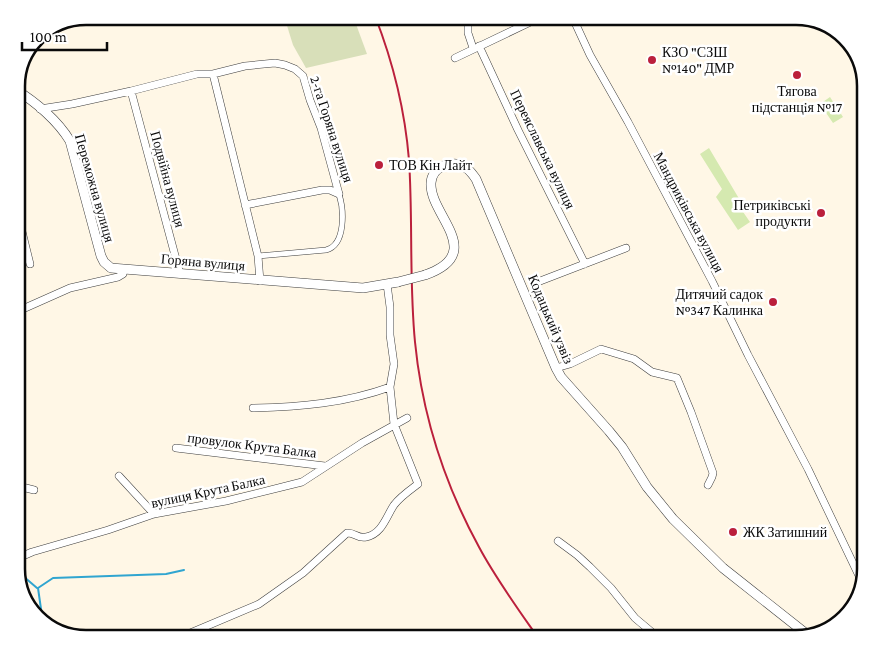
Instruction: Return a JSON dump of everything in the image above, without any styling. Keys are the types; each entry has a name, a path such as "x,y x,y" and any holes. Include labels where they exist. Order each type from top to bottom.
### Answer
{"street":[{"name":"Переяславська вулиця","path":"468,25 468,34 585,264"},
{"path":"455,58 524,25"},
{"name":"Мандриківська вулиця","path":"576,25 590,55 628,122 804,461 857,571"},
{"name":"2-га Горяна вулиця","path":"40,108 72,104 197,74 213,74 245,66 275,63 290,67 303,76 321,128 343,205 343,219 339,238 334,246 326,250 258,256"},
{"path":"213,74 258,256 260,281"},
{"name":"Подвійна вулиця","path":"131,91 180,274"},
{"name":"Переможна вулиця","path":"25,97 65,132 70,141 104,262 111,268 124,270"},
{"name":"Кодацький узвіз","path":"398,282 439,270 444,266 453,251 453,239 450,228 432,191 432,178 440,167 446,164 460,165 471,172 476,179 556,368 569,387 609,430 647,487 673,518 723,568 801,629"},
{"name":"2-га Горяна вулиця","path":"245,205 322,190 330,190 339,194"},
{"path":"25,244 30,264"},
{"path":"535,283 626,248"},
{"path":"25,308 70,288 118,277 124,270"},
{"name":"Горяна вулиця","path":"124,270 363,288 398,282"},
{"path":"197,630 259,604 303,573 347,533 363,538 371,535 383,525 394,505 418,484 394,424 390,387 394,364 387,284"},
{"path":"556,368 570,364 601,349 634,360 652,372 677,378 713,473 708,485"},
{"path":"253,408 287,407 348,400 390,387"},
{"name":"вулиця Крута Балка","path":"25,555 154,514 226,501 302,482 325,466 407,418"},
{"name":"провулок Крута Балка","path":"176,448 325,466"},
{"path":"119,476 154,514"},
{"path":"25,488 34,490"},
{"path":"558,542 590,567 611,588 634,618 649,630"}],"green space":[{"path":"287,25 356,25 367,54 306,68 293,45"},
{"path":"830,97 843,117 833,123 820,104"},
{"path":"709,148 744,207 741,209 750,222 738,230 716,197 722,189 700,154"}],"waterway":[{"path":"41,610 38,588 53,578 166,574 184,570"},
{"path":"26,578 37,588"}],"railway":[{"path":"378,25 397,87 405,123 410,183 413,319 418,369 429,421 445,473 466,523 493,571 533,630"}],"place":[{"name":"КЗО \"СЗШ №140\" ДМР","path":"652,60"},
{"name":"Тягова пiдстанцiя №17","path":"797,75"},
{"name":"ТОВ Кін Лайт","path":"379,165"},
{"name":"Петриківські продукти","path":"821,213"},
{"name":"Дитячий садок №347 Калинка","path":"773,302"},
{"name":"ЖК Затишний","path":"733,532"}]}
